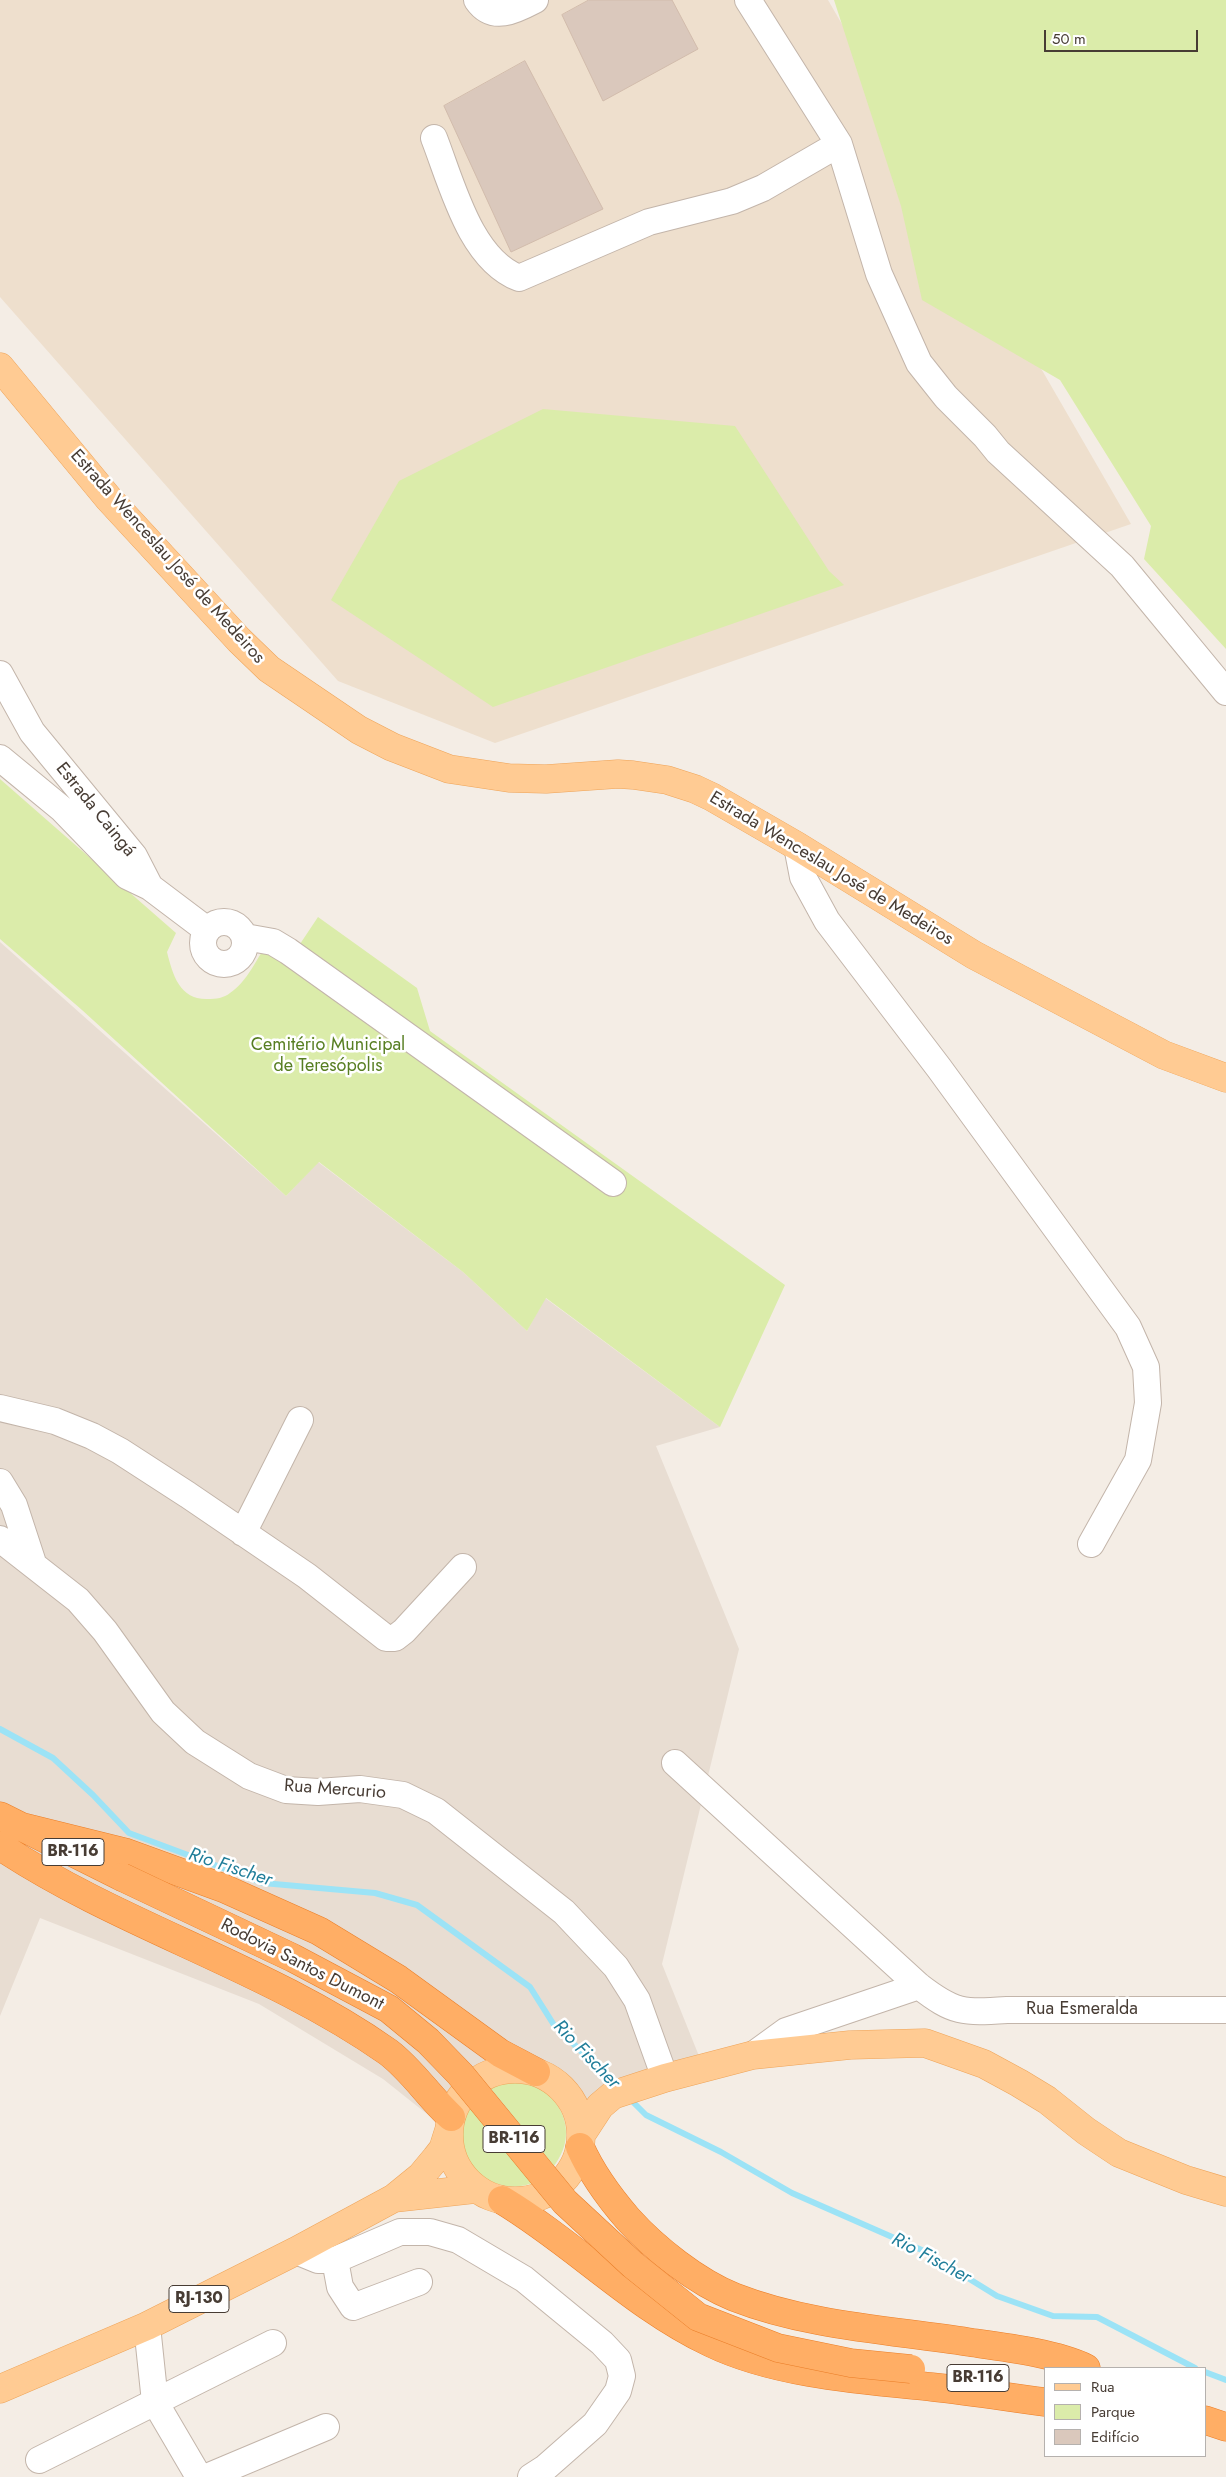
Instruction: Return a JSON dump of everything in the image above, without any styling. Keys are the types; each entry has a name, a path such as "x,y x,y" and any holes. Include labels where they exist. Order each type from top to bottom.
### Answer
{"highway":[{"name":"Rodovia Santos Dumont","path":"12,1821 122,1877 293,1958 389,2009 428,2040 460,2074 566,2202 633,2265 698,2317 778,2348 851,2363 1044,2386"},
{"path":"12,1821 124,1852 223,1888 319,1931 398,1979 500,2053 545,2076"},
{"path":"0,1846 40,1873 265,1980 345,2024 390,2054 409,2072 450,2124"},
{"path":"581,2141 589,2168 613,2202 640,2233 676,2264 733,2297 794,2315 846,2325 991,2345 1073,2362 1084,2367"},
{"path":"502,2200 535,2219 640,2302 712,2344 754,2358 809,2371 1044,2402"},
{"path":"1206,2421 1226,2427"}],"main road":[{"name":"Estrada Wenceslau José de Medeiros","path":"0,367 109,499 239,640 269,669 359,730 423,760 449,769 509,778 546,779 618,774 666,780 712,796 798,846 974,954 1164,1054 1226,1078"},
{"path":"581,2141 600,2106 616,2094 655,2081 753,2055 850,2044 925,2043 984,2064 1012,2079 1047,2100 1086,2131 1119,2153 1186,2180 1226,2192"},
{"name":"RJ-130","path":"545,2076 508,2070 484,2076 460,2096 453,2107 448,2144 456,2167 475,2189 502,2200 540,2196 558,2185 571,2172 581,2141"},
{"path":"545,2076 616,2094"},
{"path":"545,2076 571,2097 578,2114 581,2141"},
{"name":"RJ-130","path":"0,2390 147,2326 296,2251 394,2198 421,2176 443,2149 450,2124"},
{"name":"RJ-130","path":"394,2198 475,2189"}],"street":[{"path":"477,0 489,12 503,14 535,0"},
{"path":"748,0 838,144 879,274 919,363 946,397 985,436 998,452 1122,566 1226,692"},
{"path":"434,138 474,238 498,267 519,278 649,222 732,201 763,188 838,144"},
{"name":"Estrada Caingá","path":"0,674 32,732 134,856 150,887 207,930"},
{"path":"0,758 62,809 127,876 150,887"},
{"path":"798,846 803,877 827,921 939,1068 1128,1327 1146,1367 1148,1402 1138,1460 1090,1544"},
{"path":"228,922 239,927 245,937 244,949 237,959 226,964 215,962 206,953 203,942 207,930 216,923 228,922"},
{"path":"245,937 273,942 288,950 613,1183"},
{"path":"0,1408 54,1421 92,1436 188,1495 322,1588 386,1638 394,1638 404,1631 463,1567"},
{"path":"243,1533 300,1420"},
{"path":"0,1482 14,1505 33,1563"},
{"name":"Rua Mercurio","path":"0,1539 78,1600 105,1631 163,1712 195,1742 249,1776 286,1790 318,1792 360,1789 403,1796 436,1812 564,1912 616,1967 636,2000 655,2081"},
{"name":"Rua Esmeralda","path":"675,1763 919,1986 941,2003 958,2011 975,2013 1007,2010 1226,2010"},
{"path":"753,2055 786,2031 919,1986"},
{"path":"296,2251 318,2260 335,2260 400,2232 430,2232 458,2240 524,2279 602,2342 618,2360 622,2376 618,2391 595,2424 546,2468 531,2477"},
{"path":"335,2260 340,2286 353,2307 418,2282"},
{"path":"147,2326 155,2402 199,2477"},
{"path":"39,2460 273,2343"},
{"path":"207,2477 326,2427"}],"shaded area":[{"path":"0,0 828,0 1131,524 495,743 338,681 0,297"},
{"path":"0,942 286,1196 318,1162 463,1272 527,1331 545,1298 720,1427 656,1446 739,1649 662,1964 701,2061 533,2118 476,2153 383,2079 259,2004 40,1918 0,2016"}],"green space":[{"path":"834,0 1226,0 1226,649 1144,559 1151,526 1060,380 922,300 901,206"},
{"path":"543,409 735,426 829,571 844,585 493,707 331,600 399,481"},
{"name":"Cemitério Municipal de Teresópolis","path":"0,779 176,933 167,952 175,978 184,991 198,998 211,999 228,995 247,976 269,940 292,956 318,917 417,988 430,1031 785,1285 720,1427 546,1298 527,1331 463,1272 319,1162 286,1196 82,1010 0,939"},
{"path":"503,2080 520,2081 535,2086 548,2095 558,2106 564,2120 566,2135 563,2150 554,2166 488,2085"},
{"path":"469,2102 535,2182 517,2186 500,2185 485,2178 472,2167 464,2153 459,2136 461,2119"}],"building":[{"path":"589,0 672,0 698,49 603,101 562,15"},
{"path":"525,61 603,209 511,252 444,106"}],"waterway":[{"name":"Rio Fischer","path":"0,1729 53,1758 93,1795 129,1833 263,1883 375,1893 417,1905 530,1987 554,2025 617,2086"},
{"name":"Rio Fischer","path":"628,2097 646,2115 721,2152 792,2193 924,2251 997,2296 1053,2316 1097,2317 1193,2367"},
{"name":"Rio Fischer","path":"1206,2372 1226,2380"}]}
